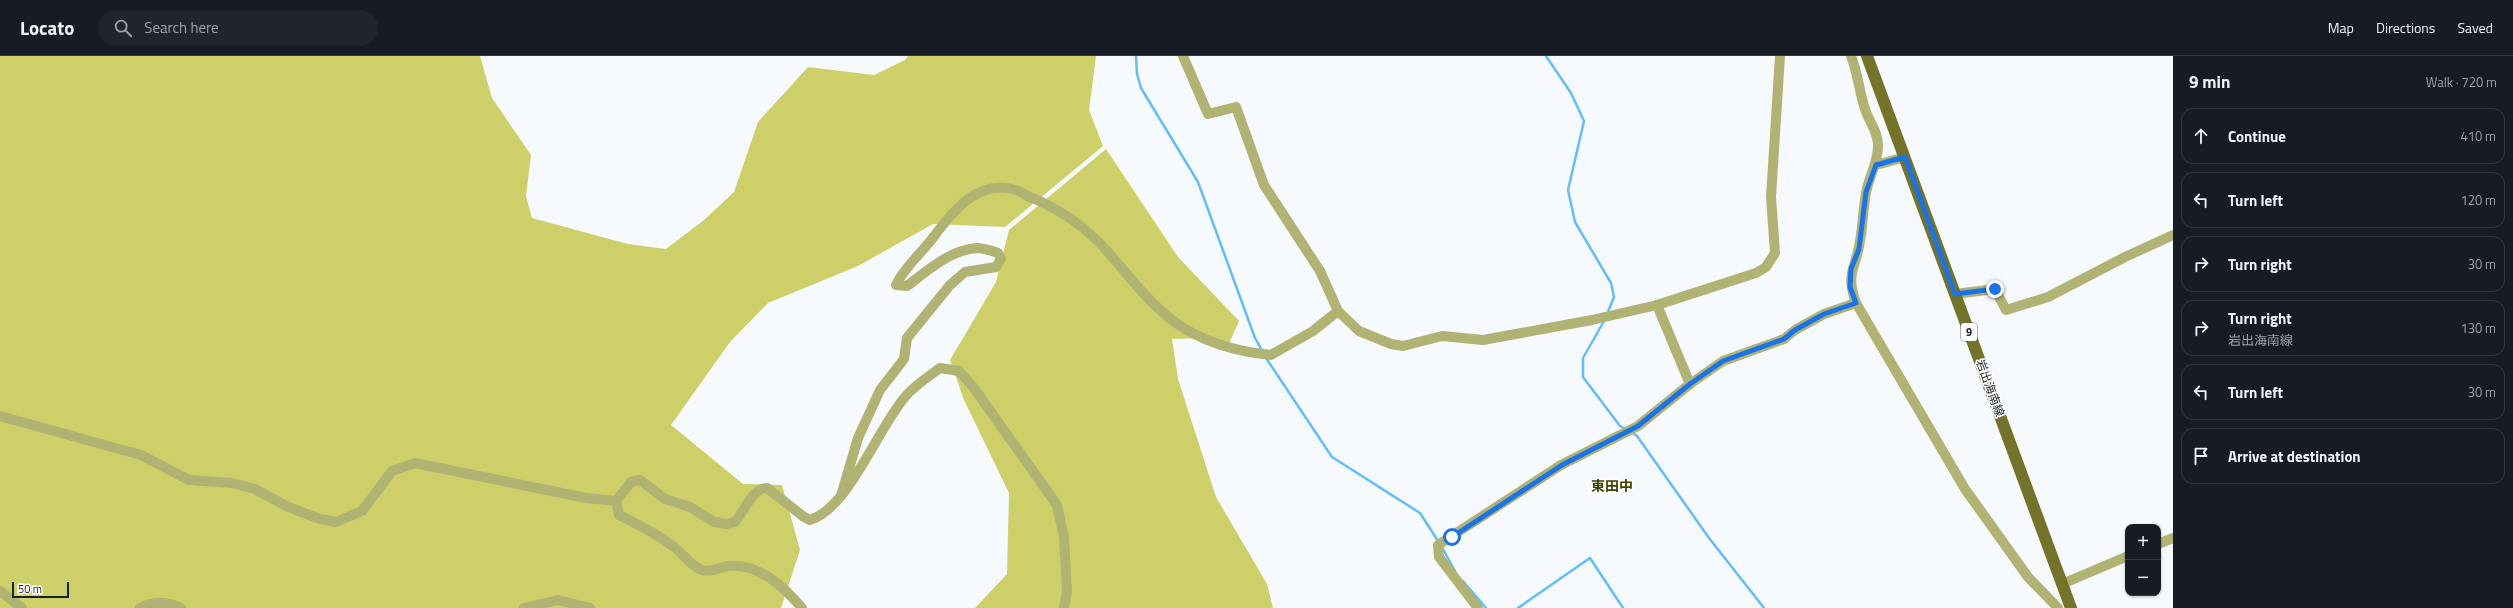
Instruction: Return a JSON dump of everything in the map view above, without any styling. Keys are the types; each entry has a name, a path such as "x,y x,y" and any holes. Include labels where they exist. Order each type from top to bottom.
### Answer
{"main road":[{"name":"岩出海南線","path":"1867,56 2071,608"}],"street":[{"path":"1183,56 1208,114 1236,107 1264,185 1320,271 1338,311 1359,331 1391,344 1403,346 1442,336 1483,340 1592,320 1657,305 1756,273 1766,267 1775,253 1771,197 1780,56"},
{"path":"1850,56 1861,86 1865,109 1875,128 1878,145 1876,165 1866,192 1859,249 1851,269 1850,287 1856,303 1926,426 1987,522 2028,577 2058,608"},
{"path":"1876,165 1905,157"},
{"path":"842,496 858,438 880,390 904,359 907,338 950,285 965,272 996,267 1001,259 998,253 978,248 957,253 935,265 907,286 896,285 900,276 920,255 954,210 971,196 987,189 1015,190 1059,210 1106,249 1142,293 1173,321 1193,334 1219,344 1271,354 1313,331 1338,311"},
{"path":"1955,294 1995,289 2006,310 2048,298 2125,257 2173,235"},
{"path":"1478,608 1439,557 1438,545 1562,465 1638,426 1690,384 1723,361 1784,339 1795,330 1824,314 1856,303"},
{"path":"1657,305 1690,384"},
{"path":"616,501 631,482 640,480 665,499 690,507 714,522 726,524 735,522 755,492 761,488 767,488 797,512 810,520 827,512 842,496 905,397 940,368 959,371 974,388 1057,505 1064,537 1067,591 1064,608"},
{"path":"0,416 141,455 189,480 232,483 255,489 286,506 320,519 336,522 362,511 392,472 415,463 586,498 616,501"},
{"path":"616,501 619,515 658,535 679,550 694,567 704,571 730,566 753,570 784,587 802,608"},
{"path":"2161,543 2173,538"},
{"path":"2062,584 2125,557"},
{"path":"0,591 22,608"},
{"path":"524,608 558,600 590,608"},
{"path":"140,608 158,602 168,602 181,608"}],"shaded area":[{"path":"0,56 480,56 492,98 531,155 526,196 532,218 628,244 666,249 704,220 734,192 758,122 808,67 874,75 905,60 908,56 1096,56 1089,110 1103,146 1005,227 933,224 858,266 768,303 730,342 671,425 743,484 782,485 800,550 781,608 0,608"},
{"path":"1106,149 1178,257 1239,321 1228,346 1207,338 1172,339 1178,379 1216,497 1267,584 1273,608 975,608 1007,574 1009,493 964,400 950,360 996,282 1009,230"}],"waterway":[{"path":"1136,56 1137,74 1141,88 1198,182 1255,338 1263,352"},
{"path":"1546,56 1571,93 1584,121 1568,190 1575,222 1611,283 1614,297 1607,314"},
{"path":"1604,321 1583,358 1583,377 1620,426 1625,429"},
{"path":"1266,358 1332,457 1420,513 1438,541"},
{"path":"1631,432 1637,436 1709,538 1764,608"},
{"path":"1443,549 1455,571"},
{"path":"1518,608 1590,558 1623,608"},
{"path":"1463,581 1486,608"}],"district":[{"name":"東田中","path":"1612,486"}],"route":[{"path":"1452,537 1562,465 1638,426 1690,384 1723,361 1784,339 1795,330 1824,314 1856,303 1850,287 1851,269 1859,249 1866,192 1876,165 1905,157 1955,294 1995,289"}]}
